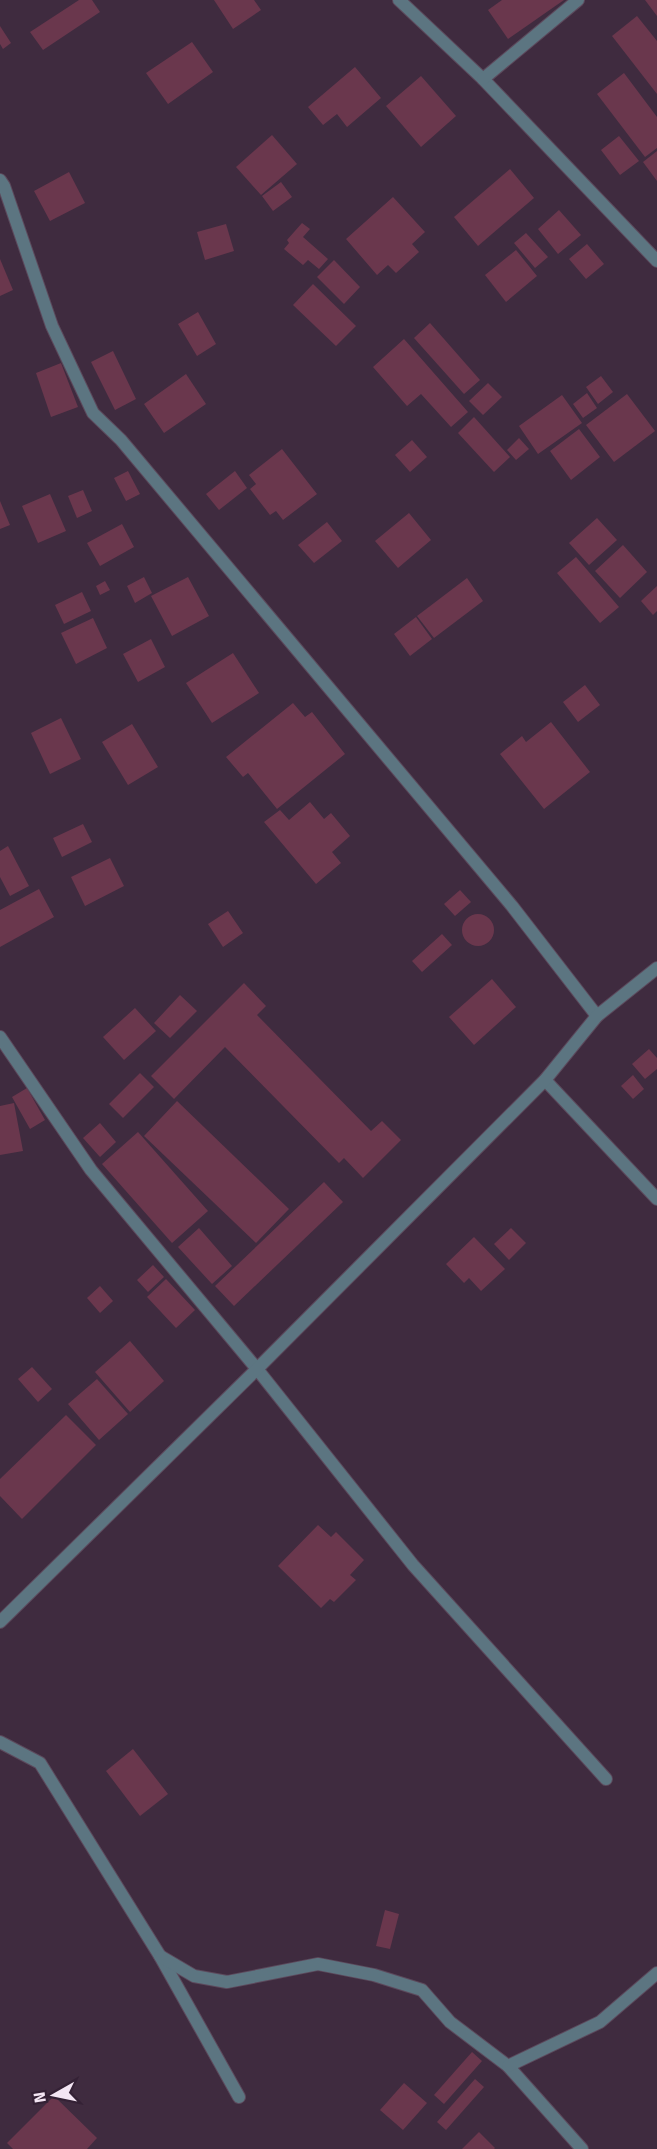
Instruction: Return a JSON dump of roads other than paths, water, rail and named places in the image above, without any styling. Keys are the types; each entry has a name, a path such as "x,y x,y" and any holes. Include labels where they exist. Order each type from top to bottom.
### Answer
{"street":[{"path":"399,0 483,79 657,261"},
{"path":"483,79 579,0"},
{"path":"0,180 52,326 93,413 121,440 512,906 597,1016"},
{"path":"0,1622 257,1369 545,1080 597,1016 657,968"},
{"path":"0,1037 91,1170 257,1369 413,1565 606,1779"},
{"path":"545,1080 657,1199"},
{"path":"0,1742 40,1763 160,1956 239,2097"},
{"path":"160,1956 194,1976 227,1983 318,1964 374,1975 422,1990 450,2022 508,2066 582,2149"},
{"path":"508,2066 600,2022 657,1973"}]}
